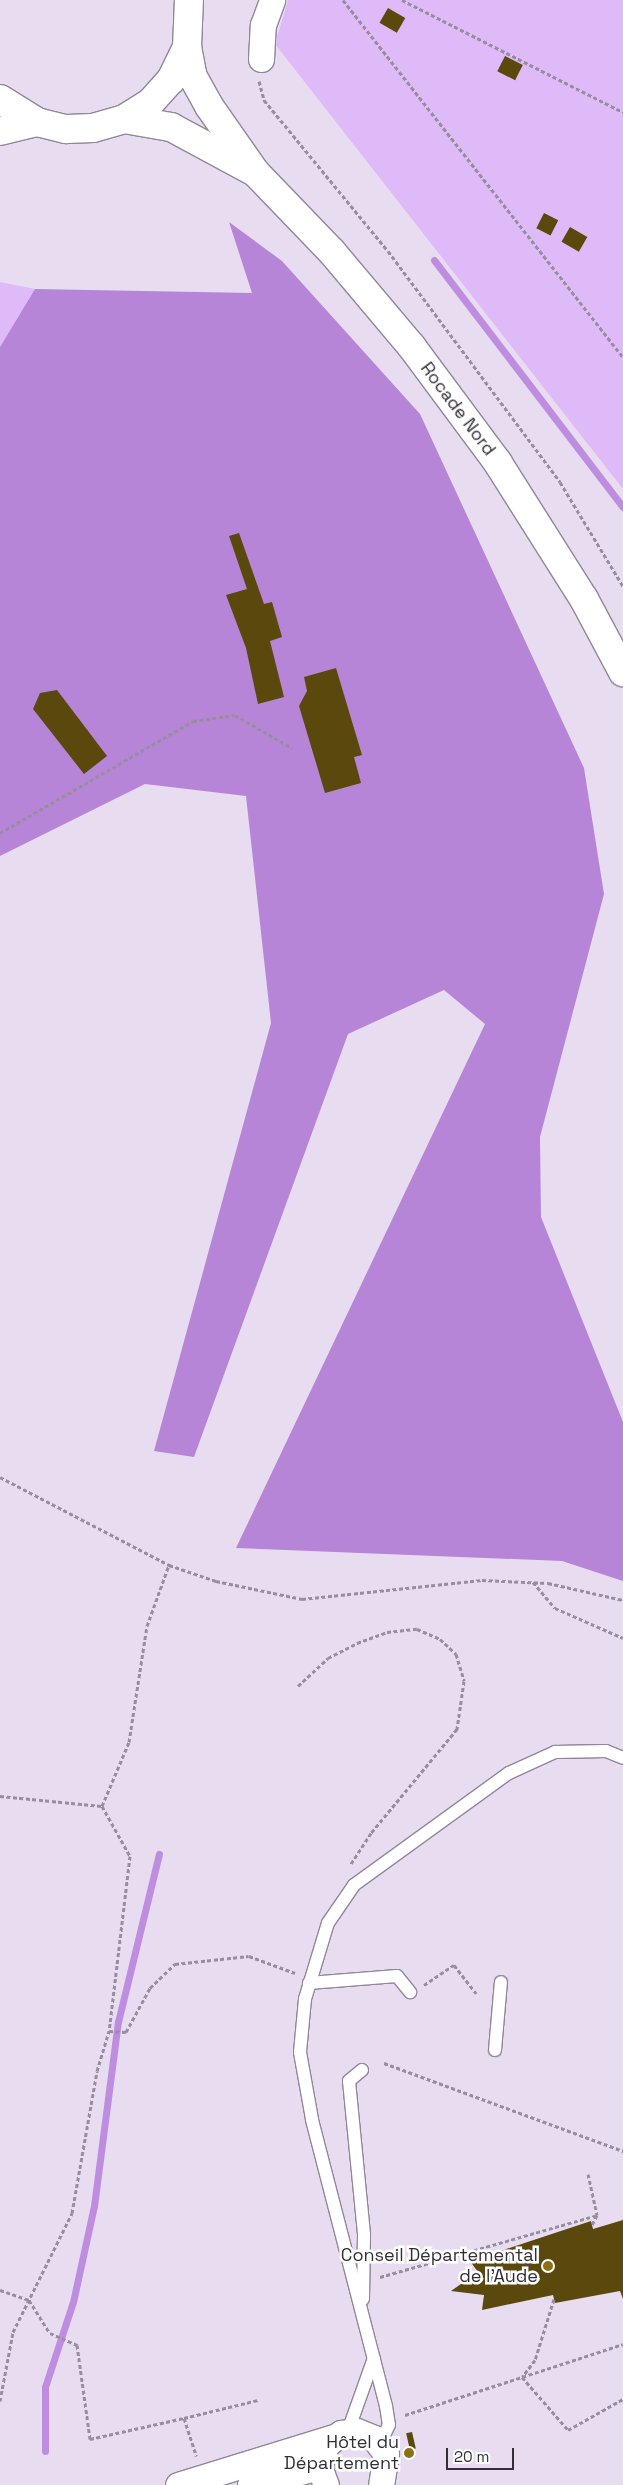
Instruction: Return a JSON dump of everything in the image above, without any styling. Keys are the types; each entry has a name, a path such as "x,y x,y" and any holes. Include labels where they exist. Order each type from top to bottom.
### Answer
{"main road":[{"path":"0,131 37,122 93,128 124,119 150,103 171,80 187,47 190,0"},
{"name":"Rocade Nord","path":"187,47 193,77 209,106 256,173 345,266 498,462 584,599 623,672"},
{"path":"0,99 37,122"},
{"name":"Rocade Nord","path":"124,119 171,128 256,173"}],"street":[{"path":"261,59 263,25 272,0"},
{"path":"178,2485 341,2434 366,2433 385,2434 388,2466 381,2485"},
{"path":"250,2485 323,2476 326,2445 341,2434"}],"lane":[{"path":"385,2434 374,2358 312,2119 300,2052 309,1983 328,1923 354,1885 509,1773 555,1752 606,1751 623,1758"},
{"path":"309,1983 397,1976 410,1992"},
{"path":"495,2050 501,1982"},
{"path":"362,2070 348,2080 364,2235 364,2319"},
{"path":"341,2434 374,2358"}],"path":[{"path":"343,0 623,357"},
{"path":"402,0 623,112"},
{"path":"261,59 259,81 264,100 388,252 560,482 623,586"},
{"path":"0,833 193,721 235,715 292,748"},
{"path":"0,1477 169,1565 216,1581 302,1599 482,1580 533,1582 623,1600"},
{"path":"102,1806 129,1742 148,1626 169,1565"},
{"path":"533,1582 555,1608 623,1638"},
{"path":"298,1686 328,1658 357,1643 387,1632 417,1629 440,1639 456,1654 464,1681 458,1729 371,1833 347,1871"},
{"path":"0,1796 102,1806"},
{"path":"0,2401 13,2332 72,2213 97,2071 109,2031 130,1856 102,1806"},
{"path":"109,2031 122,2032 138,2018 150,1988 175,1964 249,1956 293,1972 309,1983"},
{"path":"435,1980 454,1965 476,1993"},
{"path":"384,2062 623,2150"},
{"path":"588,2174 596,2215 592,2225"},
{"path":"380,2277 596,2215"},
{"path":"0,2290 29,2300 50,2332 77,2345 90,2439 258,2400"},
{"path":"522,2377 534,2360 554,2299"},
{"path":"385,2434 400,2416 623,2344"},
{"path":"522,2377 568,2430 623,2399"},
{"path":"184,2418 202,2477"}],"shaded area":[{"path":"288,0 623,0 623,489 275,44"},
{"path":"229,222 282,261 420,414 584,768 604,894 540,1137 541,1217 623,1422 623,1581 562,1561 236,1548 485,1024 444,990 348,1034 194,1457 154,1451 271,1023 246,796 145,784 0,856 0,347 35,289 252,293"},
{"path":"0,282 35,289 0,347"}],"building":[{"path":"388,8 405,18 397,33 380,23"},
{"path":"505,56 523,65 515,80 497,71"},
{"path":"544,213 558,220 551,235 536,228"},
{"path":"570,227 587,237 579,252 562,242"},
{"path":"239,533 264,604 272,602 282,637 270,641 284,697 258,704 246,648 226,595 247,589 229,536"},
{"path":"336,668 362,755 354,757 361,783 325,793 299,706 307,691 304,677"},
{"path":"57,690 107,756 84,774 33,709 40,693"},
{"name":"Conseil Départemental de l'Aude","path":"623,2220 623,2299 620,2291 555,2303 553,2295 482,2310 484,2295 451,2291 478,2272 470,2261 591,2221 593,2229"},
{"path":"412,2432 416,2449 410,2450 406,2433"}],"waterway":[{"path":"434,260 623,507"},
{"path":"45,2451 45,2387 73,2302 94,2206 118,2022 159,1854"}],"place":[{"name":"Conseil Départemental de l'Aude","path":"548,2266"},
{"name":"Hôtel du Département","path":"409,2453"}]}
